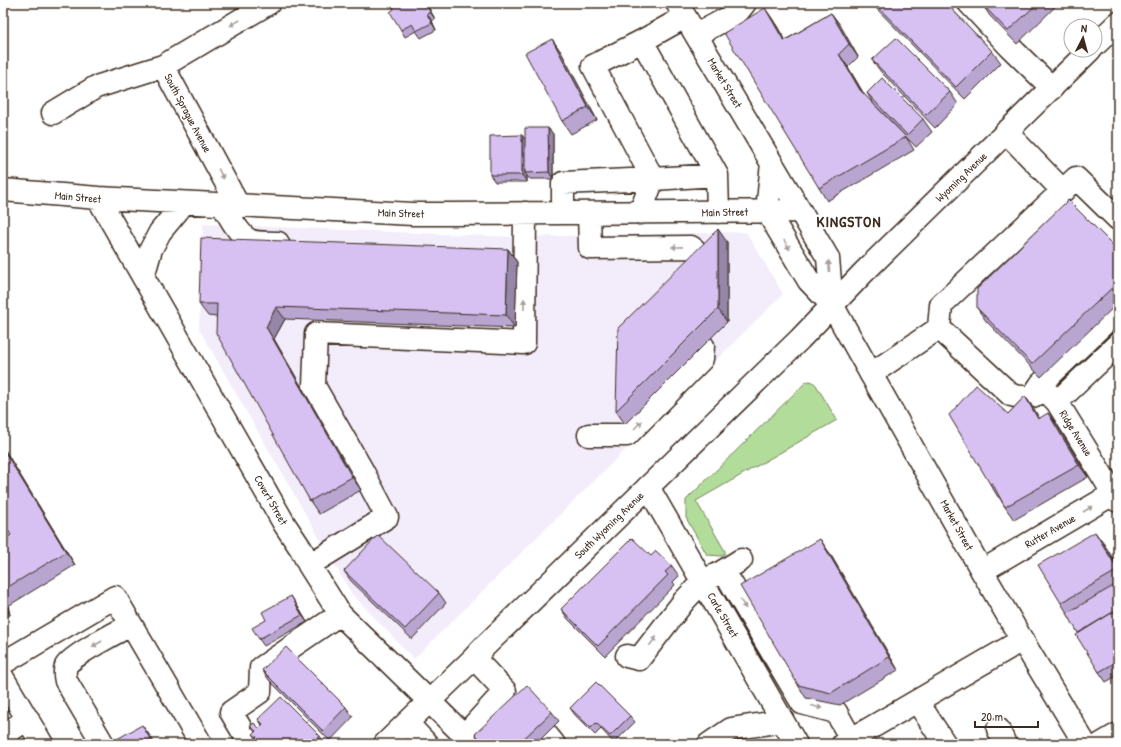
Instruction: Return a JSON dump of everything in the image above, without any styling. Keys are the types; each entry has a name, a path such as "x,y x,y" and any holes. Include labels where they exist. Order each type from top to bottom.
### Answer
{"street":[{"name":"South Sprague Avenue","path":"269,3 163,66 230,205 239,231 250,240 299,244"},
{"path":"640,213 653,179 593,66 686,18 737,13 745,3"},
{"path":"969,3 1010,47 1052,88"},
{"name":"Market Street","path":"686,18 828,258 832,305"},
{"path":"1103,37 1118,23"},
{"path":"642,41 717,175 718,212"},
{"name":"Wyoming Avenue","path":"832,305 1082,58"},
{"path":"53,113 96,87 163,66"},
{"path":"1006,132 1063,191"},
{"path":"767,211 772,163"},
{"path":"563,213 563,183 717,175"},
{"path":"939,328 941,305 1076,178 1118,219"},
{"name":"Main Street","path":"3,190 98,198 413,214 800,211"},
{"name":"Covert Street","path":"98,198 281,518 340,614 469,740"},
{"path":"143,277 151,249 160,232 184,203"},
{"name":"Market Street","path":"767,211 809,281 832,305 982,571 1085,744"},
{"path":"309,565 387,517 314,386 316,334 524,343 525,213"},
{"path":"589,213 590,248 690,247 697,251 701,257 701,267"},
{"path":"502,250 525,251"},
{"name":"South Wyoming Avenue","path":"385,744 800,339 832,305"},
{"path":"1045,396 1041,384 1118,310"},
{"path":"939,328 1011,395 1022,398 1045,396 1118,326"},
{"path":"872,374 939,328"},
{"name":"Ridge Avenue","path":"1117,495 1045,396 1118,344"},
{"path":"589,435 628,435 702,359 703,346"},
{"name":"Carle Street","path":"648,487 796,744"},
{"name":"Rutter Avenue","path":"982,571 1117,495"},
{"path":"633,658 703,581 732,565 802,703 836,712 847,742 1022,640"},
{"path":"3,663 115,597 201,744"},
{"path":"250,744 231,712 260,692 261,668 340,614"},
{"path":"103,744 66,681 66,665 75,657 131,625"},
{"path":"474,658 520,708"},
{"path":"3,678 42,744"},
{"path":"469,740 505,691"},
{"path":"917,701 945,744"},
{"path":"3,735 28,719"},
{"path":"709,744 731,729 783,721"},
{"path":"407,723 428,744"},
{"path":"1101,744 1118,734"}],"shaded area":[{"path":"203,224 517,237 746,232 783,294 414,659 351,593 199,329"}],"green space":[{"path":"810,381 816,385 837,420 696,501 725,551 725,554 721,556 707,555 686,518 686,500 806,382"}],"building":[{"path":"391,3 425,3 430,12 427,14 432,23 416,31 412,24 401,30 390,12 394,9"},
{"path":"874,3 946,3 992,51 956,87"},
{"path":"982,3 1038,3 1008,31"},
{"path":"765,8 784,41 831,13 849,44 839,54 860,90 906,137 819,188 724,33"},
{"path":"896,38 950,92 926,115 872,60"},
{"path":"552,39 588,107 562,121 525,53"},
{"path":"882,78 923,119 907,135 867,93"},
{"path":"525,128 548,128 549,172 525,173"},
{"path":"522,135 522,175 490,175 490,136"},
{"path":"1068,200 1118,250 1118,282 1032,364 977,308 977,289"},
{"path":"718,229 718,309 616,411 618,328"},
{"path":"201,238 508,249 506,315 276,307 266,327 352,477 310,501 216,333 217,304 199,304"},
{"path":"976,385 1008,414 1025,396 1038,419 1048,413 1079,465 1005,507 992,483 990,484 949,415"},
{"path":"3,449 66,552 3,590 3,540 11,535 3,523"},
{"path":"1095,532 1118,570 1061,603 1038,565"},
{"path":"378,535 439,593 405,629 344,571"},
{"path":"632,538 651,556 656,551 672,566 665,572 668,575 598,646 561,609"},
{"path":"820,539 889,657 831,693 798,685 740,586"},
{"path":"1115,585 1118,590 1118,609 1078,633 1067,613"},
{"path":"291,596 302,615 259,639 252,628 266,620 262,612"},
{"path":"1118,609 1118,661 1099,672 1076,635"},
{"path":"286,647 346,707 323,731 262,670"},
{"path":"596,682 630,716 610,736 596,723 591,728 570,708"},
{"path":"527,685 552,712 518,744 485,744 475,734"},
{"path":"281,697 320,736 312,744 253,744 252,742 257,737 253,734 256,731 250,726 254,723 259,728 263,724 258,719"},
{"path":"142,725 153,744 108,744"}],"district":[{"name":"KINGSTON","path":"849,221"}]}
